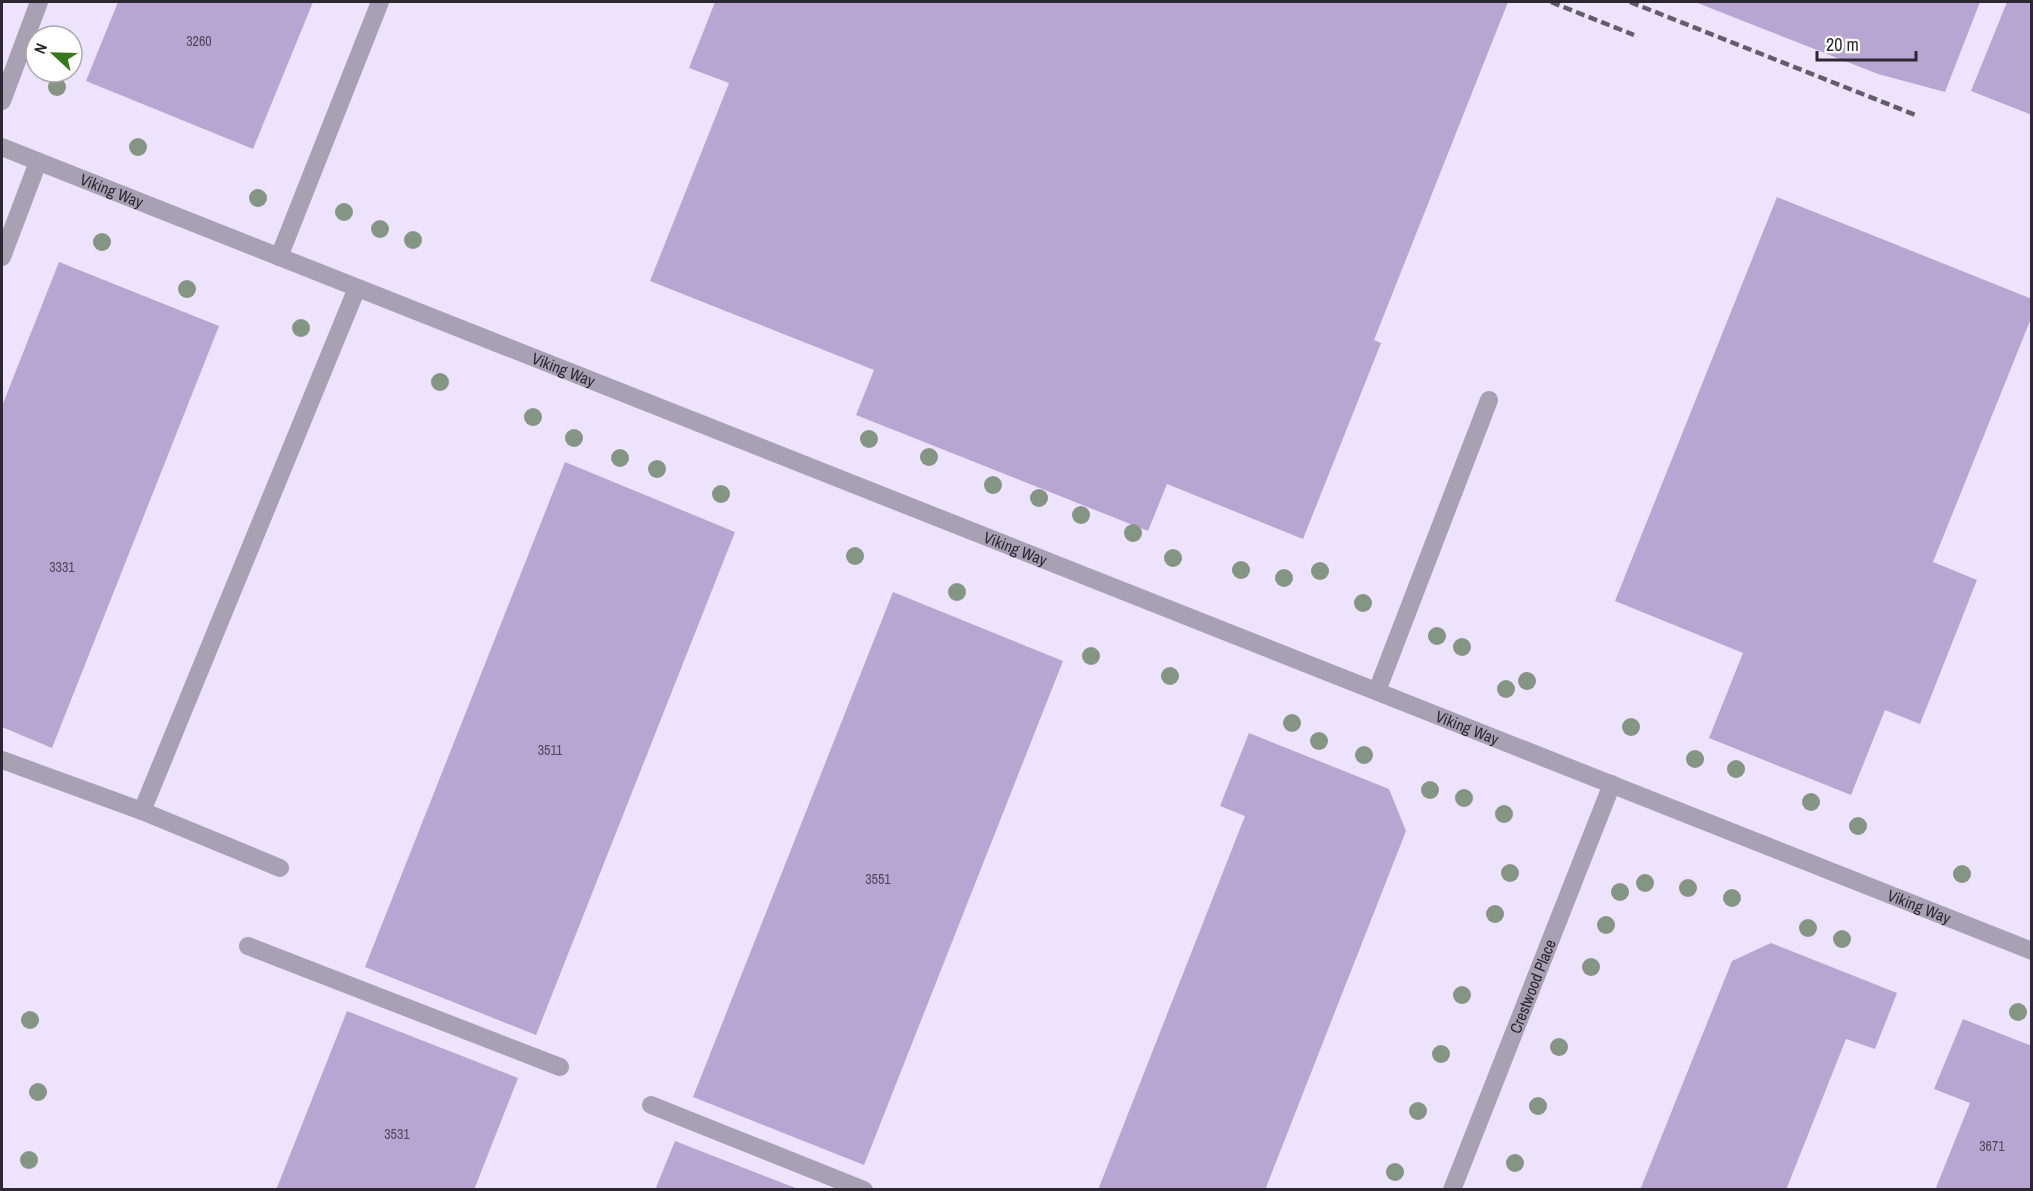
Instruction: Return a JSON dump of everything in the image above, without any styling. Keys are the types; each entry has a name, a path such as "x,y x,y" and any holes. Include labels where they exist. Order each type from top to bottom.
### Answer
{"street":[{"path":"2,101 39,2"},
{"path":"279,257 380,2"},
{"name":"Viking Way","path":"2,147 2031,951"},
{"path":"2,253 38,162"},
{"path":"142,811 357,288"},
{"path":"1377,691 1489,400"},
{"path":"2,759 142,811 280,868"},
{"name":"Crestwood Place","path":"1452,1190 1612,784"},
{"path":"248,946 560,1067"},
{"path":"651,1105 864,1190"}],"building":[{"path":"118,2 313,2 253,149 86,81"},
{"path":"715,2 1508,2 1374,340 1381,343 1303,539 1167,484 1148,531 856,415 874,370 650,281 729,83 689,68"},
{"path":"1695,2 1980,2 1945,92 1878,74"},
{"path":"2007,2 2032,2 2032,115 1971,91"},
{"path":"1777,197 2032,299 2032,316 1933,562 1977,580 1920,724 1885,710 1851,795 1709,738 1743,653 1615,601"},
{"path":"59,262 219,326 52,748 2,727 2,406"},
{"path":"565,462 735,532 536,1035 365,967"},
{"path":"893,592 1063,661 864,1165 693,1097"},
{"path":"1249,733 1389,789 1406,831 1265,1190 1098,1190 1245,816 1220,806"},
{"path":"1771,943 1897,993 1875,1049 1846,1039 1786,1190 1640,1190 1732,961"},
{"path":"347,1011 518,1078 474,1190 276,1190"},
{"path":"1963,1019 2032,1046 2032,1190 1935,1190 1970,1103 1934,1089"},
{"path":"675,1141 798,1189 798,1190 655,1190"}],"railway":[{"path":"1551,2 1634,35"},
{"path":"1630,2 1918,116"}]}
